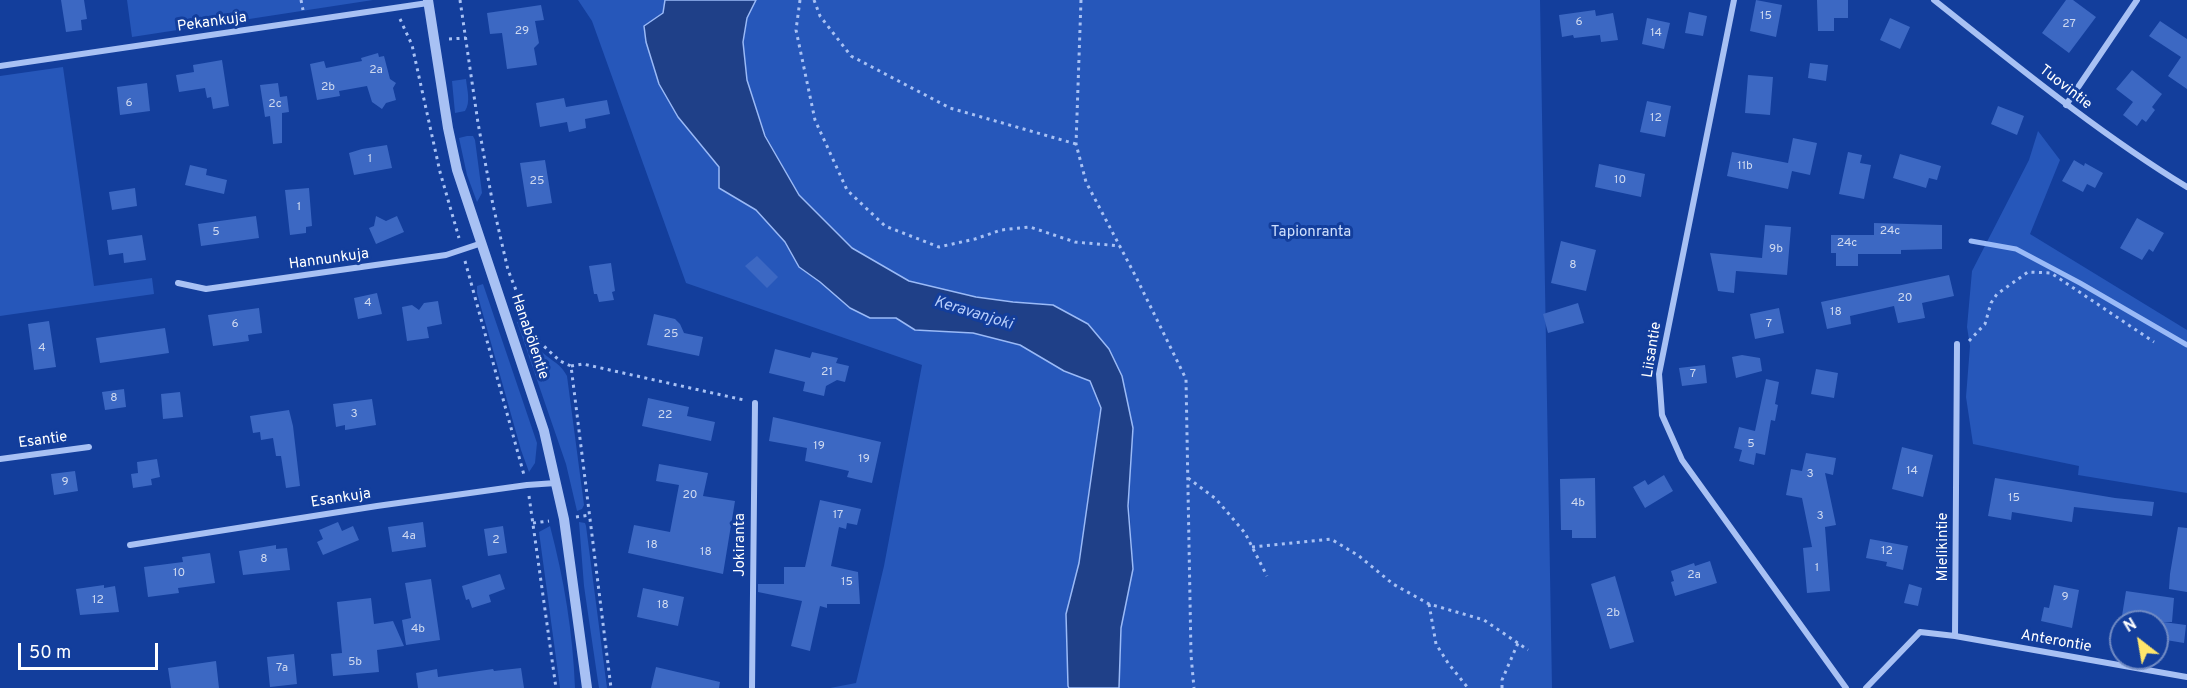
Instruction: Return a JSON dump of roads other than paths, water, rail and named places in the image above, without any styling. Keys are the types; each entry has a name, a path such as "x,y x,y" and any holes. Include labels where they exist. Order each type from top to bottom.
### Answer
{"street":[{"name":"Liisantie","path":"1734,0 1659,374 1662,415 1682,460 1846,688"},
{"name":"Tuovintie","path":"1934,0 2066,105 2135,155 2187,188"},
{"path":"2066,105 2137,0"},
{"name":"Pekankuja","path":"0,66 428,1"},
{"name":"Hanabölentie","path":"428,1 457,170 544,431 564,519 587,688"},
{"name":"Hannunkuja","path":"178,283 206,289 437,256 462,251 482,243"},
{"name":"Mielikintie","path":"1955,636 1956,344"},
{"name":"Jokiranta","path":"752,688 755,403"},
{"name":"Esantie","path":"0,459 89,447"},
{"name":"Esankuja","path":"130,545 377,506 556,483"},
{"path":"1866,688 1920,632 1955,636"},
{"name":"Anterontie","path":"1955,636 2187,677"}],"water":[{"name":"Keravanjoki","path":"665,0 756,0 747,18 743,42 747,80 765,136 799,195 852,248 909,281 976,297 1053,305 1088,324 1109,349 1122,376 1133,428 1128,506 1133,569 1121,628 1119,688 1069,688 1068,686 1066,614 1079,563 1101,408 1090,381 1064,371 1020,345 973,333 915,330 896,318 870,318 850,308 799,267 785,242 756,210 719,188 719,167 678,117 659,84 646,42 644,26 663,13"}],"waterway":[{"path":"1971,241 2016,249 2187,345"}],"park label":[{"name":"Tapionranta","path":"1311,233"}]}
